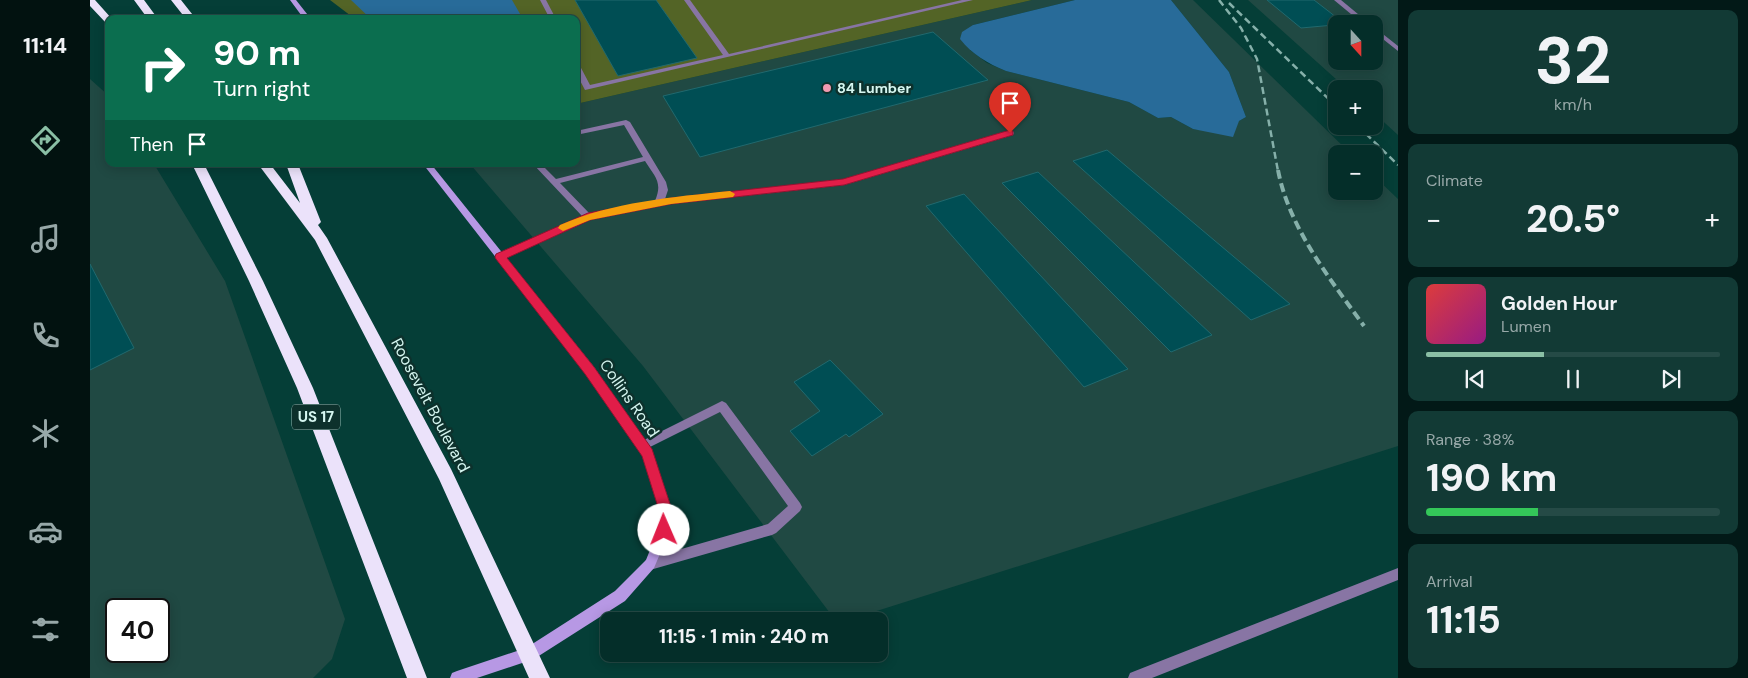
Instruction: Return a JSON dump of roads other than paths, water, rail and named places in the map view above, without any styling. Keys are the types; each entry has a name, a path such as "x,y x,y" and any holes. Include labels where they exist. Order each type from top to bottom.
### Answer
{"highway":[{"path":"90,0 105,17"},
{"path":"139,0 150,15"},
{"path":"176,0 188,15"},
{"name":"US 17","path":"199,167 256,281 305,388 417,678"},
{"name":"Roosevelt Boulevard","path":"266,167 320,238 445,474 540,678"},
{"path":"293,167 320,238"}],"street":[{"path":"293,0 305,15"},
{"name":"Collins Road","path":"429,167 590,370 647,453 664,507 664,530 650,564 620,596 529,654 457,678"}],"lane":[{"path":"543,0 551,15"},
{"path":"687,0 727,56"},
{"path":"580,73 588,88 970,0"},
{"path":"1337,0 1356,15"},
{"path":"1383,36 1398,49"},
{"path":"580,132 626,122 662,182 664,190 659,203"},
{"path":"500,257 588,217 659,203 844,182 1010,133"},
{"path":"554,182 648,158"},
{"path":"540,167 588,217"},
{"path":"642,446 722,406 796,507 772,529 650,564"},
{"path":"1136,678 1398,574"}],"water":[{"path":"351,0 512,0 521,15 367,15"},
{"path":"1075,0 1171,0 1229,72 1246,117 1239,121 1233,137 1193,129 1171,117 1158,118 1129,102 1006,71 981,58 960,39 962,32 973,25"}],"railway":[{"path":"1219,0 1241,28 1257,59 1278,171"},
{"path":"1229,3 1328,98"},
{"path":"1367,135 1398,165"},
{"path":"1278,170 1291,212 1312,252 1364,326"}],"place":[{"name":"84 Lumber","path":"827,88"}]}
